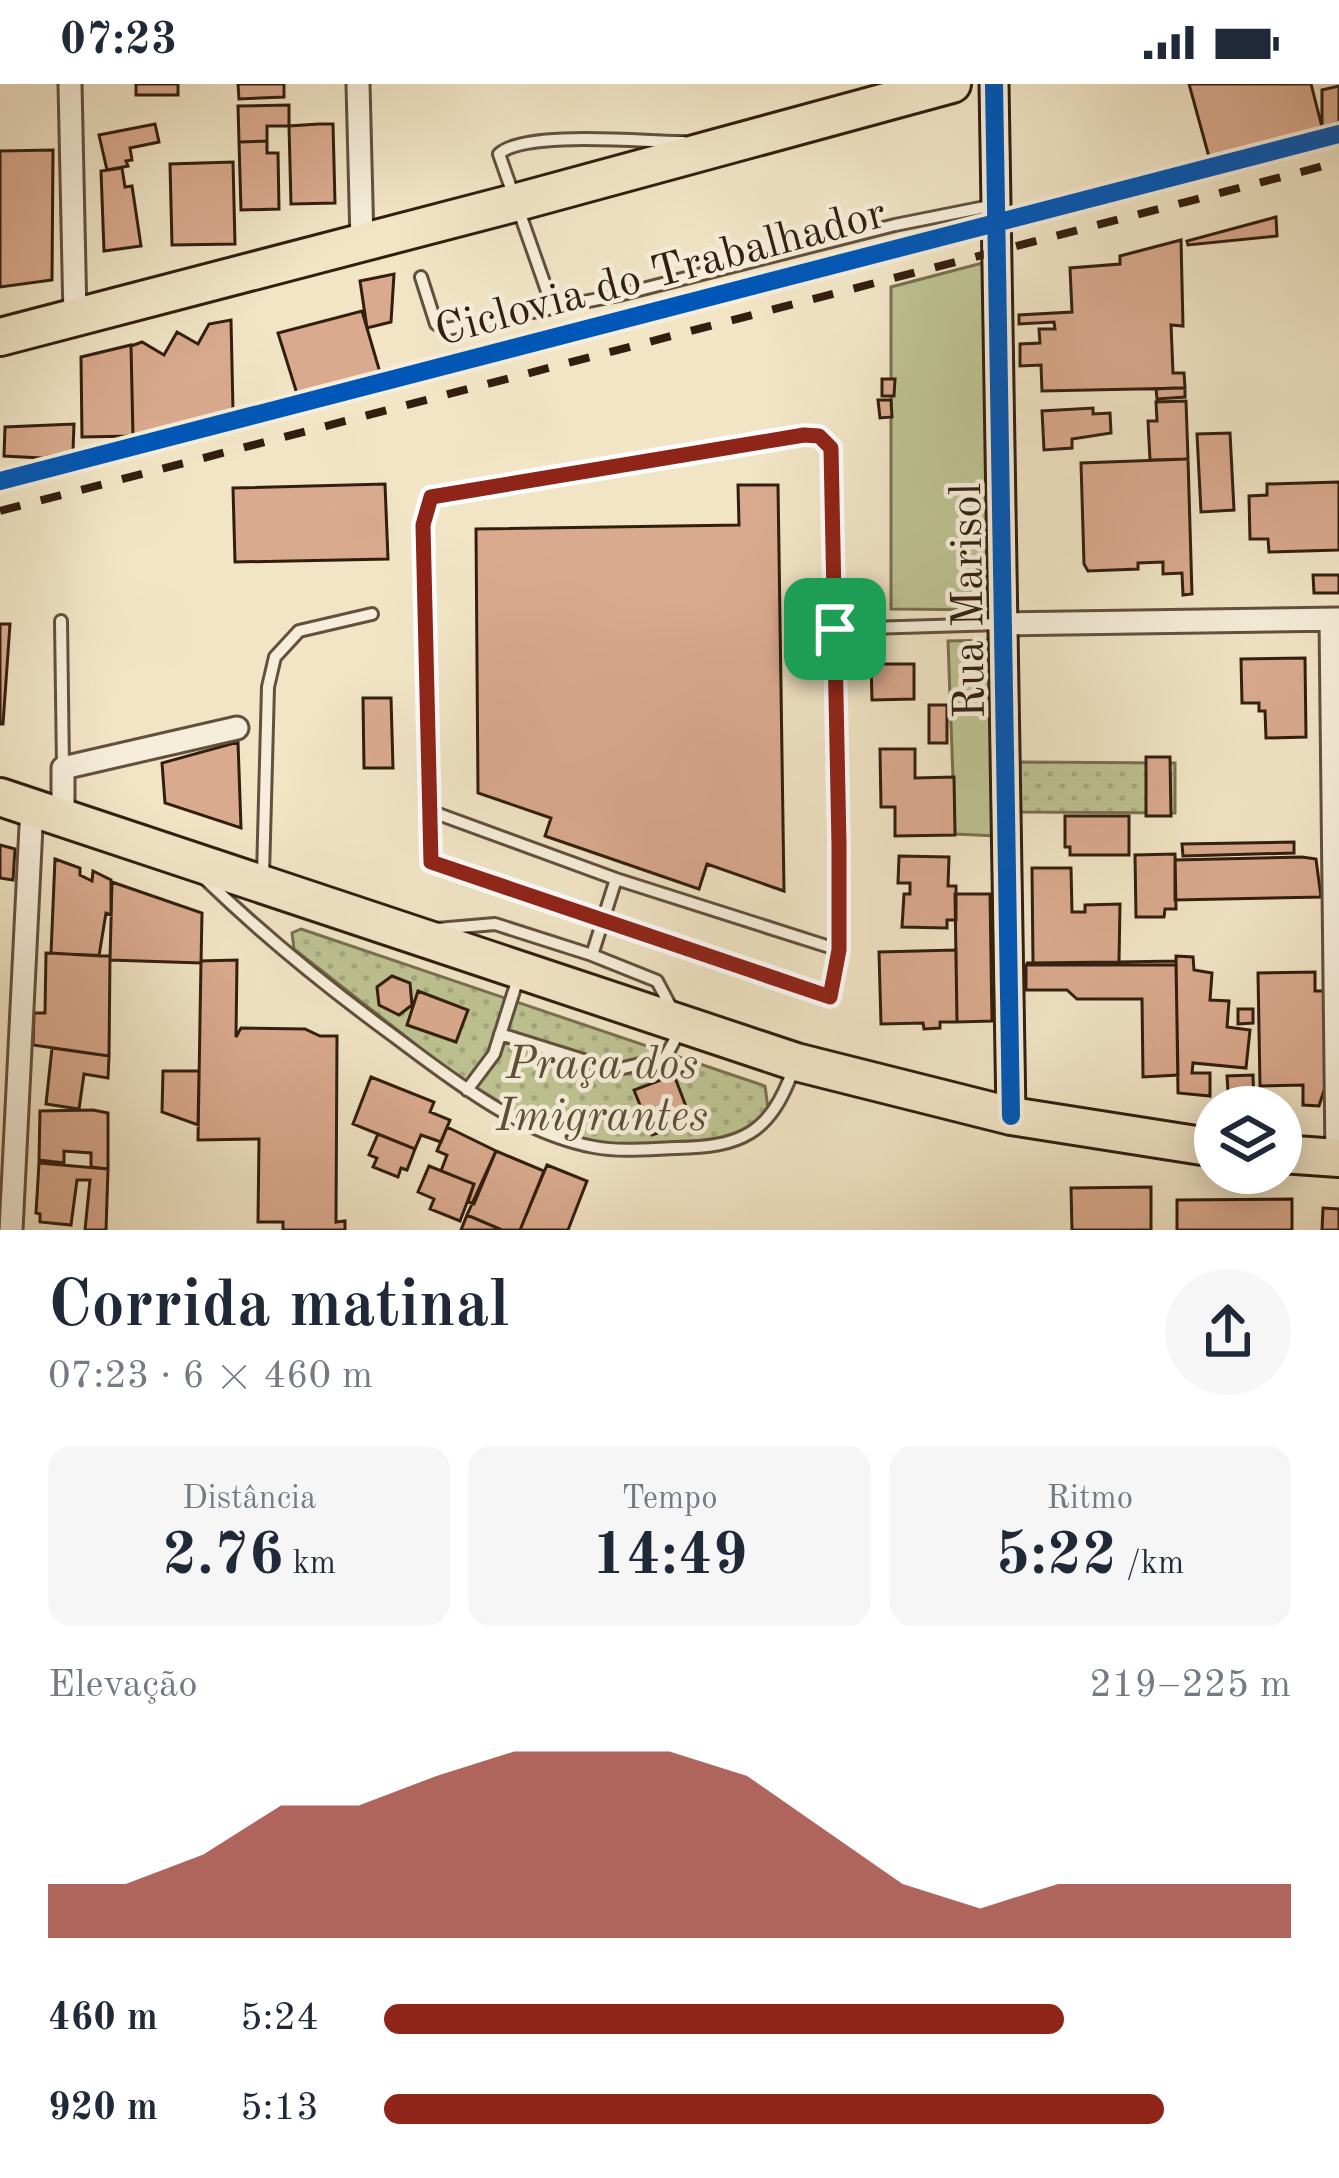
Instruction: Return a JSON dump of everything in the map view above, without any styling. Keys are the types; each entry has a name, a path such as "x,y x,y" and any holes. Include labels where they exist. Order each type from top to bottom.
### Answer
{"highway":[{"path":"0,337 740,142 875,97 952,84"},
{"path":"32,807 796,1062 1011,1116 1194,1145"},
{"path":"1302,1155 1338,1158"}],"street":[{"path":"70,84 75,317"},
{"path":"358,84 362,242"},
{"name":"Rua Marisol","path":"994,84 1011,1116"},
{"path":"1006,624 1335,620 1338,1158"},
{"path":"11,1230 32,807 62,768 237,728"}],"lane":[{"path":"553,308 499,159 505,148 533,142 740,142"},
{"path":"421,278 441,328 620,295 895,225 998,205"},
{"path":"819,436 831,448 835,629 839,950 830,997 431,862 423,525 431,497 819,436"},
{"path":"263,884 268,687 274,657 299,631 372,614"},
{"path":"61,621 62,768"},
{"path":"835,629 1006,624"},
{"path":"430,811 839,950"},
{"path":"180,855 310,975 467,1090 528,1124 590,1147 714,1147 747,1137 768,1120 796,1062"},
{"path":"592,956 616,878"},
{"path":"402,932 495,925 592,956 657,981 682,1027 665,1058 615,1070 500,1034"},
{"path":"467,1090 494,1054 520,973"}],"green space":[{"path":"990,261 993,610 891,609 891,287"},
{"path":"996,640 997,836 955,834 948,641"},
{"path":"1019,762 1175,763 1175,813 1018,812"},
{"name":"Praça dos Imigrantes","path":"301,929 765,1086 768,1108 738,1136 715,1143 611,1146 586,1141 503,1104 451,1072 294,949 292,933"}],"building":[{"path":"136,84 178,84 178,95 136,95"},
{"path":"238,84 284,84 284,97 239,99"},
{"path":"1189,84 1311,84 1322,127 1209,157"},
{"path":"1339,86 1339,122 1322,127 1322,90"},
{"path":"289,105 289,126 267,126 267,141 239,142 238,106"},
{"path":"155,124 159,142 130,148 128,166 107,170 99,135"},
{"path":"333,124 335,203 291,204 289,126"},
{"path":"267,141 267,153 278,153 279,209 241,210 239,142"},
{"path":"53,150 52,280 0,287 0,151"},
{"path":"233,162 235,244 172,245 170,164"},
{"path":"122,168 125,187 132,186 141,246 104,251 101,171"},
{"path":"1276,217 1277,236 1188,245 1187,241"},
{"path":"1181,240 1183,326 1171,325 1173,373 1184,373 1185,388 1042,391 1041,365 1020,366 1020,344 1040,343 1039,329 1055,329 1054,322 1019,324 1019,315 1072,312 1070,268 1120,264 1120,256"},
{"path":"394,274 391,322 367,328 360,281"},
{"path":"362,311 381,376 298,397 278,333"},
{"path":"231,320 233,410 133,437 131,346 142,342 164,355 177,332 198,344 209,324"},
{"path":"131,345 133,436 82,437 81,357"},
{"path":"882,379 895,379 894,396 882,396"},
{"path":"1185,388 1185,397 1157,399 1156,389"},
{"path":"878,400 891,400 892,417 880,418"},
{"path":"1186,401 1188,459 1150,460 1148,421 1157,421 1156,402"},
{"path":"1093,408 1093,414 1110,413 1111,433 1072,439 1072,448 1044,450 1042,411"},
{"path":"74,424 73,451 42,458 4,456 5,427"},
{"path":"1230,433 1234,510 1201,512 1197,434"},
{"path":"1188,459 1192,594 1183,595 1182,573 1163,574 1163,562 1138,563 1138,569 1088,571 1081,463"},
{"path":"1339,482 1339,550 1269,552 1268,539 1250,539 1249,496 1267,495 1267,484"},
{"path":"385,484 388,559 235,562 233,488"},
{"path":"738,485 778,485 784,891 707,864 699,889 545,836 551,818 478,793 476,529 739,525"},
{"path":"1313,575 1339,575 1339,593 1314,593"},
{"path":"0,624 10,624 3,724 0,724"},
{"path":"1305,658 1306,737 1266,738 1265,711 1259,711 1259,703 1242,703 1241,659"},
{"path":"871,664 914,664 914,699 872,700"},
{"path":"363,698 391,698 393,768 364,768"},
{"path":"929,705 947,705 947,743 929,743"},
{"path":"238,742 241,828 165,803 162,763"},
{"path":"880,749 915,749 915,778 954,777 955,835 895,836 895,807 881,807"},
{"path":"1146,757 1170,757 1171,816 1146,816"},
{"path":"1065,816 1129,816 1129,855 1070,855 1070,847 1065,847"},
{"path":"1294,842 1294,853 1183,856 1182,844"},
{"path":"0,845 15,849 13,880 0,878"},
{"path":"1175,854 1176,909 1165,909 1164,917 1136,917 1135,855"},
{"path":"899,856 949,857 948,886 956,886 956,920 947,920 947,928 902,927 904,894 910,894 910,883 898,883"},
{"path":"55,859 80,868 80,875 92,881 93,871 111,880 111,915 106,913 99,956 51,953"},
{"path":"1316,859 1321,897 1175,900 1175,860"},
{"path":"1032,868 1071,868 1072,912 1085,912 1085,905 1120,904 1119,962 1033,963"},
{"path":"112,882 202,913 201,963 110,960"},
{"path":"955,894 990,894 992,1021 957,1022"},
{"path":"956,950 957,1022 924,1029 923,1023 881,1024 879,952"},
{"path":"46,953 110,956 109,1056 33,1045 34,1013 45,1013"},
{"path":"1176,956 1193,957 1194,970 1212,973 1210,1000 1229,1001 1227,1027 1250,1030 1246,1068 1193,1063 1192,1073 1210,1073 1210,1086 1194,1086 1194,1094 1178,1093"},
{"path":"237,960 236,1037 241,1028 305,1029 320,1036 337,1036 336,1222 345,1221 345,1230 283,1230 283,1222 258,1222 259,1139 198,1140 201,961"},
{"path":"1176,961 1176,965 1026,963 1119,962"},
{"path":"1026,965 1176,965 1178,1075 1143,1077 1142,999 1077,999 1067,990 1026,990"},
{"path":"1315,972 1315,991 1325,991 1326,1084 1319,1106 1303,1105 1303,1085 1260,1086 1258,973"},
{"path":"392,976 410,983 412,1005 399,1015 379,1005 377,987"},
{"path":"418,991 468,1010 456,1042 407,1025"},
{"path":"1238,1009 1253,1009 1253,1023 1238,1024"},
{"path":"52,1048 109,1056 108,1078 84,1074 79,1109 46,1104"},
{"path":"163,1071 199,1071 198,1125 162,1112"},
{"path":"674,1075 692,1122 652,1135 634,1090"},
{"path":"1253,1075 1253,1086 1228,1086 1227,1076"},
{"path":"371,1077 434,1102 430,1112 450,1120 441,1142 421,1135 415,1149 353,1124"},
{"path":"40,1111 108,1113 108,1169 91,1167 91,1153 64,1151 64,1163 39,1160"},
{"path":"447,1127 496,1151 474,1204 468,1202 474,1184 441,1171 447,1155 437,1151"},
{"path":"378,1134 415,1149 407,1170 401,1168 398,1177 373,1167 377,1158 369,1155"},
{"path":"496,1151 544,1171 520,1230 502,1230 467,1215"},
{"path":"39,1163 108,1169 106,1230 85,1230 90,1180 77,1180 71,1225 40,1222 36,1213"},
{"path":"547,1165 587,1181 568,1230 520,1230"},
{"path":"429,1166 474,1184 460,1221 430,1209 434,1199 418,1192"},
{"path":"1151,1187 1151,1230 1072,1230 1071,1188"},
{"path":"1292,1199 1292,1230 1177,1230 1177,1200"},
{"path":"1323,1208 1339,1209 1339,1230 1322,1230"},
{"path":"467,1215 502,1230 461,1230"}],"railway":[{"path":"0,511 1339,162"}],"cycle path":[{"path":"994,84 1011,1116"},
{"name":"Ciclovia do Trabalhador","path":"0,481 1339,134"}],"route":[{"path":"819,436 831,448 835,629 839,950 830,997 431,862 423,525 431,497 819,436"}]}
